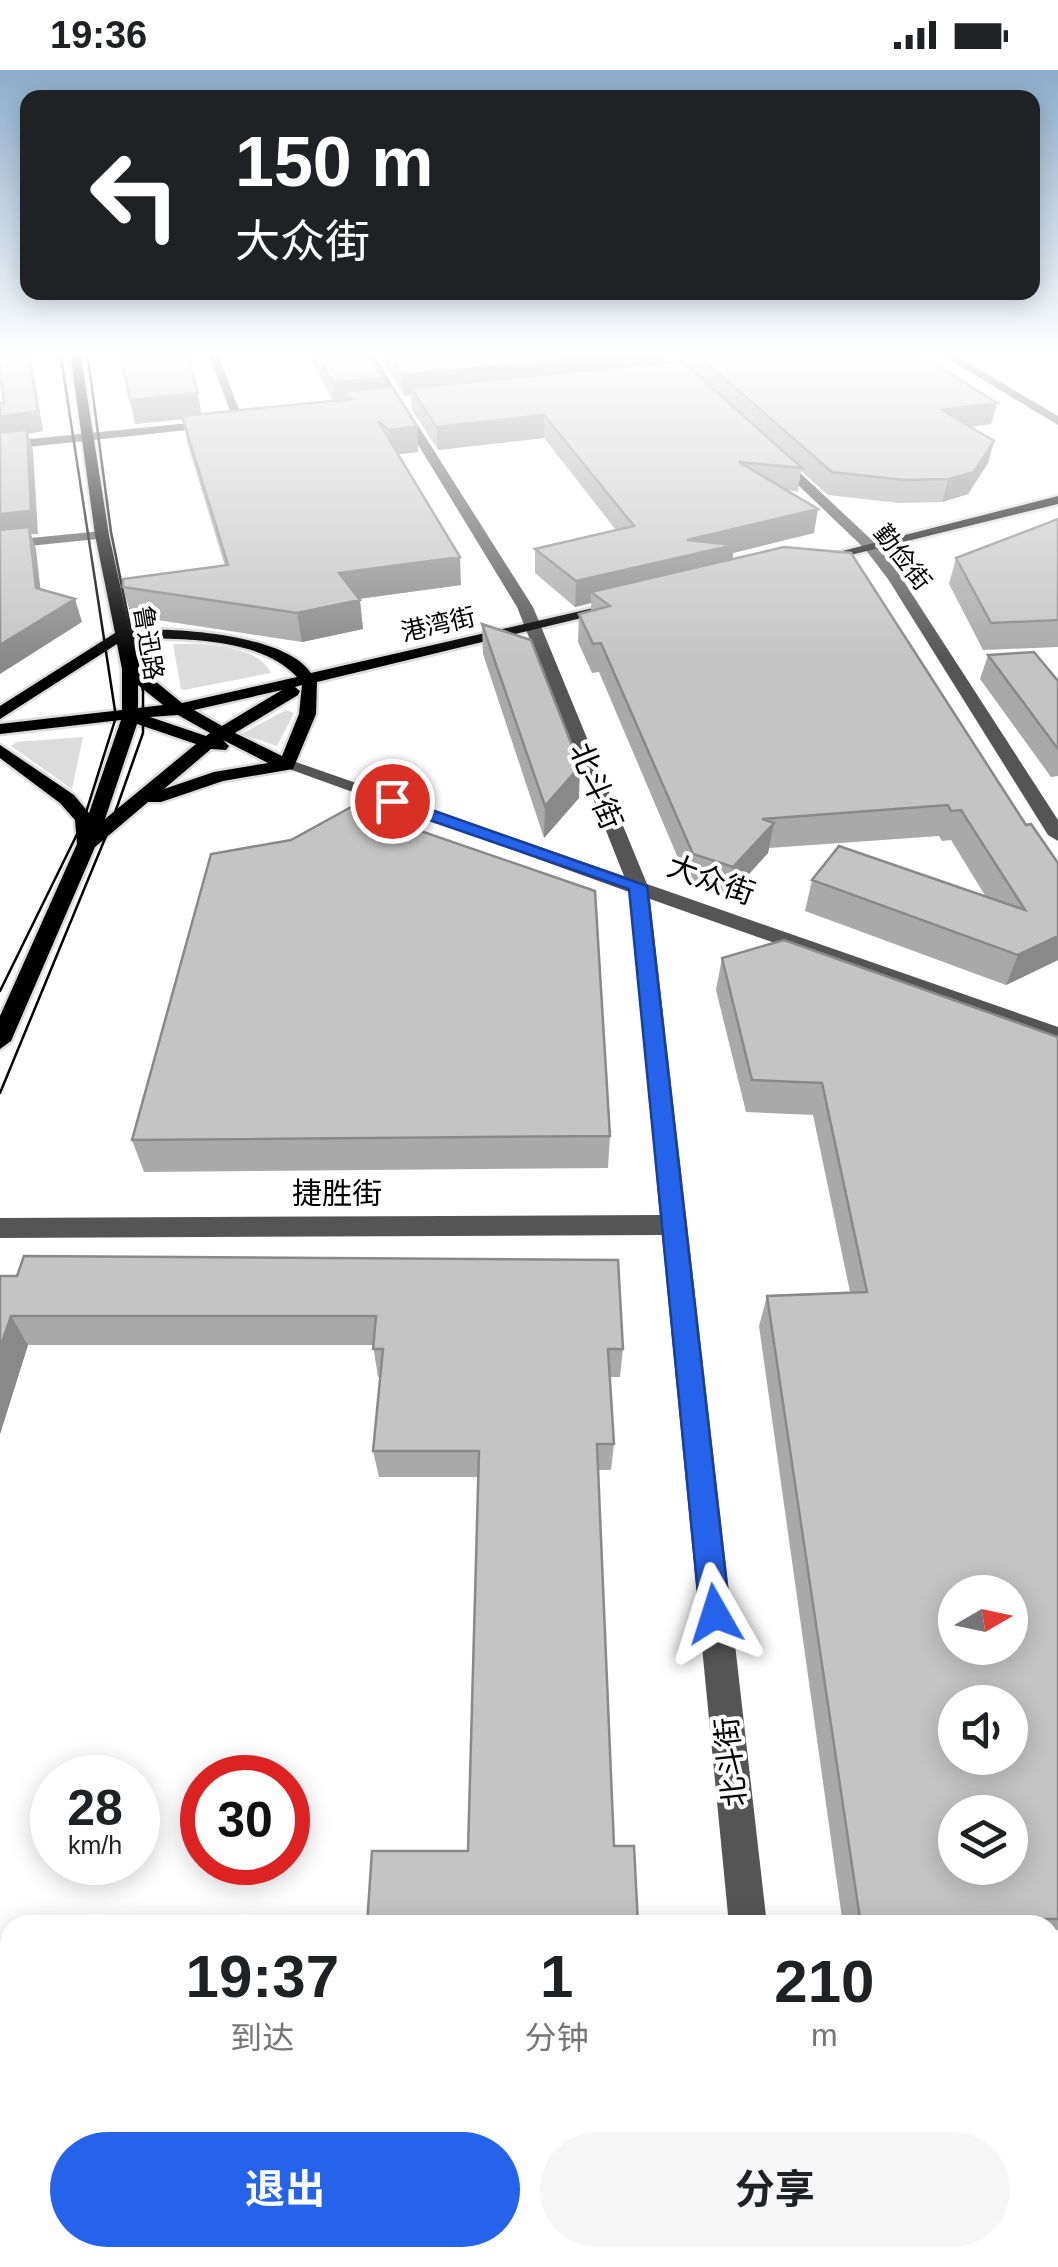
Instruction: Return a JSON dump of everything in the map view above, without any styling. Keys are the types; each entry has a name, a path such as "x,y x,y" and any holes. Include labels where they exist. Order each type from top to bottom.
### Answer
{"main road":[{"name":"鲁迅路","path":"0,1041 87,844 126,738 130,716 130,669 89,454"},
{"path":"795,564 1058,500"},
{"name":"港湾街","path":"0,728 182,708 627,605"},
{"path":"0,714 122,635 198,638 267,650 299,666 309,680 309,706 287,765"},
{"path":"130,669 215,737"},
{"path":"87,844 215,737 309,680"},
{"path":"130,716 215,737 287,765"},
{"path":"0,750 67,799 84,819 87,844"},
{"path":"126,810 190,784 287,765"}],"street":[{"name":"北斗街","path":"431,454 526,607 638,886 747,1915"},
{"name":"勤俭街","path":"772,454 870,546 894,577 1058,835"},
{"path":"0,546 102,534"},
{"name":"大众街","path":"287,765 1058,1036"},
{"name":"捷胜街","path":"0,1228 674,1226"}],"shaded area":[{"path":"173,644 213,645 241,651 264,663 271,673 184,690"},
{"path":"286,710 294,713 277,746 241,734"},
{"path":"83,737 72,789 11,746 17,742"}],"building":[{"path":"0,454 28,454 31,511 0,514"},
{"path":"194,454 398,454 460,557 339,573 360,600 297,613 123,587 123,579 228,565"},
{"path":"575,454 786,454 802,468 739,462 818,509 687,540 734,545 576,581 535,549 634,526"},
{"path":"811,454 986,454 974,472 948,479 904,480 832,472"},
{"path":"1058,519 1058,620 991,623 956,558"},
{"path":"29,527 36,588 75,599 0,645 0,530"},
{"path":"784,547 851,553 1026,825 1031,824 1058,863 1058,936 1018,955 812,880 839,846 1025,910 961,810 951,811 948,805 762,819 774,823 733,867 693,854 601,643 593,644 579,614 610,606 591,592"},
{"path":"482,624 531,640 580,766 545,806"},
{"path":"1034,652 1058,681 1058,749 988,655"},
{"path":"351,807 595,891 610,1136 132,1140 211,854 291,840"},
{"path":"784,940 1058,1037 1058,1915 859,1915 767,1296 867,1292 822,1083 752,1080 722,958"},
{"path":"24,1256 618,1260 623,1349 608,1349 614,1444 597,1444 614,1846 634,1846 637,1915 368,1915 372,1851 468,1851 479,1451 373,1451 383,1349 373,1349 376,1316 11,1316 0,1348 0,1276 17,1276"}],"tram line":[{"path":"0,991 83,822 116,717 76,454"},
{"path":"0,1093 111,824 143,733 143,691 111,532 101,454"}],"route":[{"path":"392,801 638,886 715,1614"}]}
